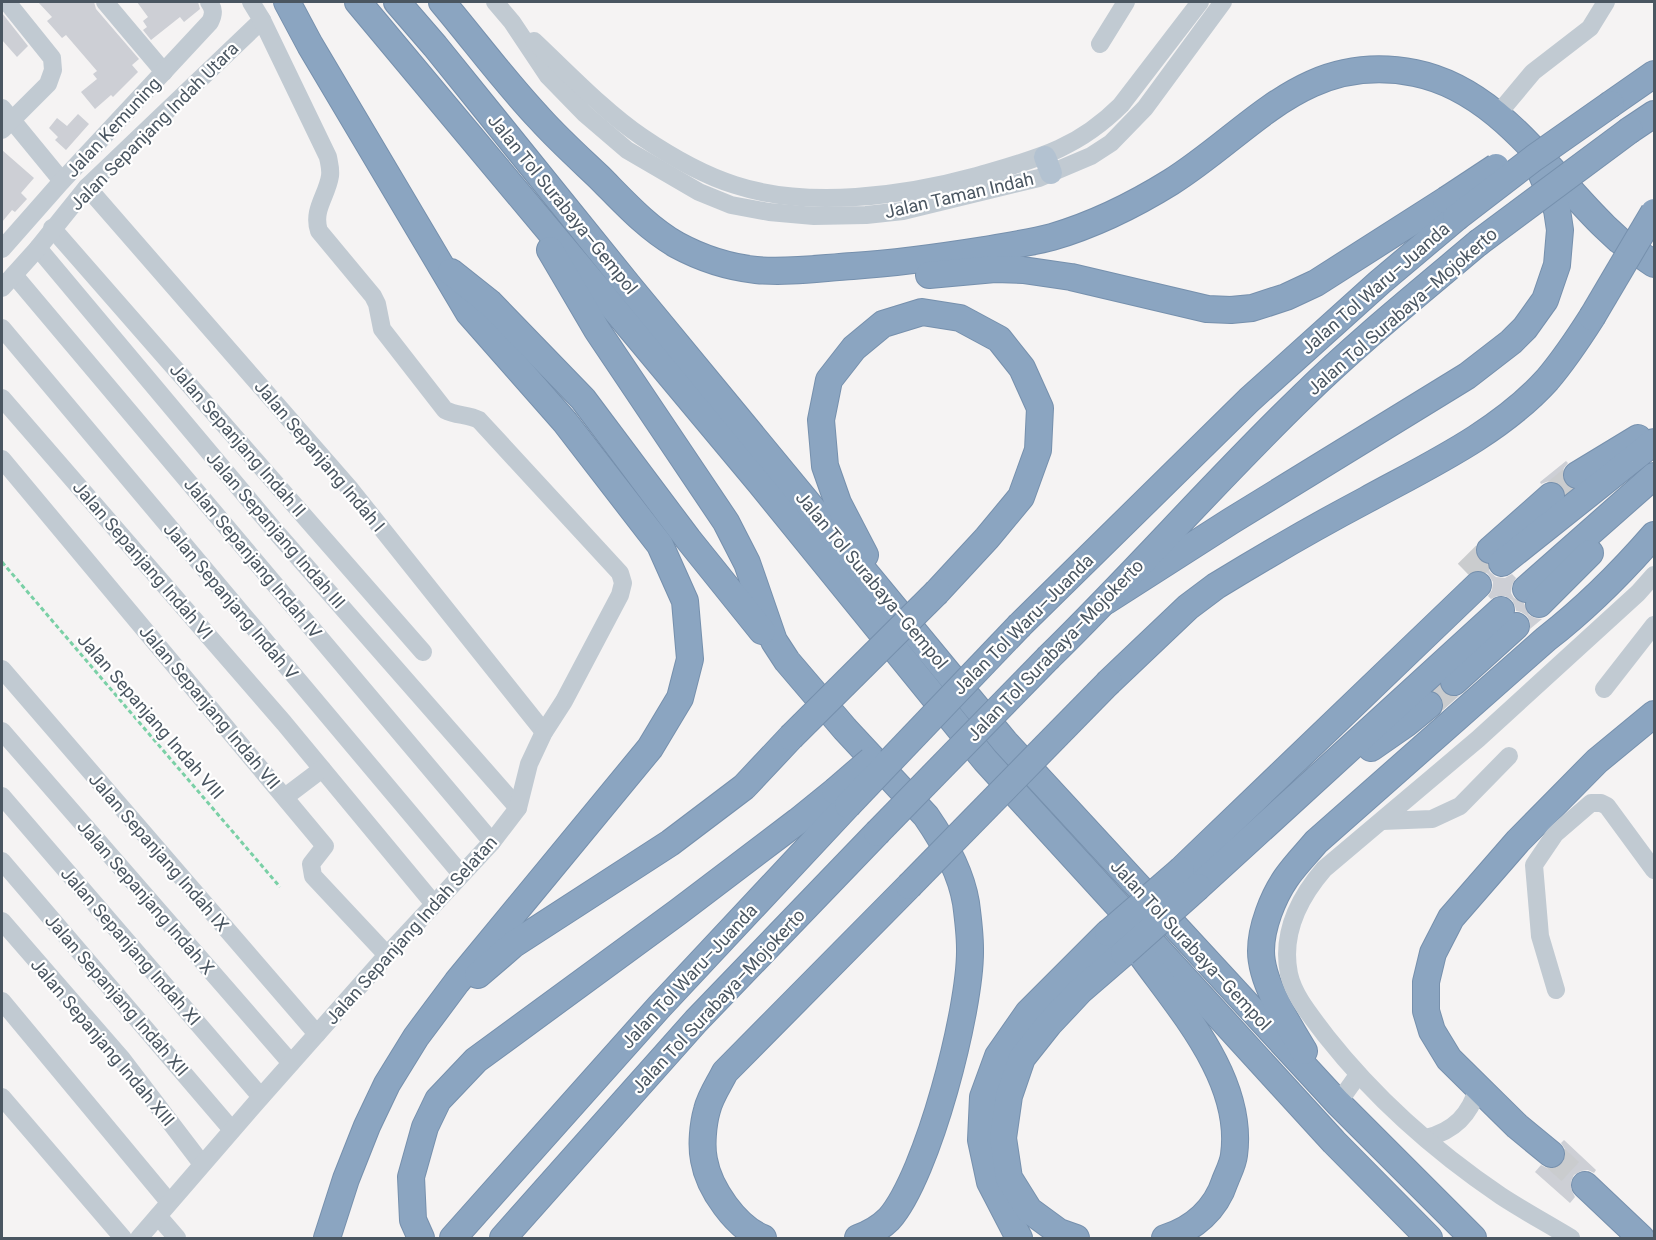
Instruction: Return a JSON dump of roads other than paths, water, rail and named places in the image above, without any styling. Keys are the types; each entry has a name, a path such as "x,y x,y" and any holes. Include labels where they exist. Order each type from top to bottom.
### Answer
{"highway":[{"path":"287,2 310,45 469,313 565,422 660,545 685,601 690,659 681,698 650,748 500,929 416,1037 387,1084 366,1126 327,1239"},
{"name":"Jalan Tol Surabaya–Gempol","path":"358,2 760,483 985,760 1334,1143 1429,1239"},
{"name":"Jalan Tol Surabaya–Gempol","path":"397,2 1005,742 1333,1098 1473,1239"},
{"path":"442,2 539,118 617,196 676,245 715,262 756,270 801,270 916,261 1052,237 1107,216 1161,187 1199,162 1268,108 1322,79 1346,71 1368,68 1437,79 1460,89 1507,124 1599,222 1619,240 1654,264"},
{"path":"465,29 473,56 527,120 617,219 680,264 740,285 815,286 995,268 1071,277 1207,309 1252,308 1286,297 1451,209"},
{"name":"Jalan Tol Waru–Juanda","path":"453,1239 841,798 986,660 1250,400 1380,282 1451,209 1654,74"},
{"name":"Jalan Tol Surabaya–Mojokerto","path":"503,1239 696,1021 877,833 1106,601 1197,501 1304,394 1355,347 1478,243 1654,114"},
{"path":"1106,601 1231,520 1467,376 1494,357 1525,328 1545,300 1552,285 1557,265 1560,230 1557,210 1540,171 1507,124"},
{"path":"532,209 552,254 597,330 726,522 747,563 774,641 787,661"},
{"path":"763,1239 753,1234 719,1199 704,1160 707,1108 725,1072 1109,682 1188,607 1216,586 1424,469 1492,426 1546,381 1592,317 1654,212"},
{"path":"439,263 490,303 583,399 688,539 787,661 845,729 926,816 955,867 966,902 970,950 964,1004 950,1068 923,1154 904,1196 888,1219 872,1233 858,1239"},
{"path":"416,1037 469,983 514,944 670,843 744,787 791,737 937,592 1021,497 1038,450 1040,408 1022,368 999,339 960,318 922,312 883,324 854,348 829,380 820,420 825,465 838,503 867,557 925,643"},
{"path":"1577,476 1654,429"},
{"path":"1551,496 1496,557 1654,442"},
{"path":"1654,476 1533,596 1598,545 1654,482"},
{"path":"1333,1098 1284,1017 1266,978 1261,951 1268,914 1286,878 1316,843 1546,639 1574,618 1654,535"},
{"path":"1076,1239 1059,1232 1029,1210 1009,1178 1003,1138 1009,1096 1022,1058 1049,1024 1080,991 1124,953 1189,878 1315,741 1472,579"},
{"path":"1018,1239 990,1182 981,1140 983,1097 998,1056 1028,1013 1108,933 1189,878 1309,787 1509,618 1454,682"},
{"path":"1309,787 1384,740 1429,705"},
{"path":"1551,1154 1517,1126 1449,1059 1432,1031 1426,1011 1426,982 1433,953 1451,918 1518,841 1597,761 1654,714"},
{"path":"421,1239 413,1220 411,1177 425,1127 438,1100 476,1060 798,821 841,798"},
{"path":"1077,862 1193,1027 1219,1070 1233,1111 1234,1155 1221,1196 1201,1220 1165,1239"},
{"path":"1585,1185 1641,1239"}],"street":[{"path":"7,2 52,58 53,70 48,84 5,119 62,181"},
{"path":"105,2 164,72"},
{"name":"Jalan Kemuning","path":"2,249 210,22 213,16 209,2"},
{"path":"251,2 262,20"},
{"name":"Jalan Taman Indah","path":"495,2 512,22 641,136 705,173 735,185 773,194 864,196 905,192 1091,156 1129,127 1223,2"},
{"path":"1100,44 1126,2"},
{"name":"Jalan Taman Indah","path":"1048,165 1114,113 1138,85 1200,2"},
{"path":"1507,124 1533,72 1590,28 1606,2"},
{"name":"Jalan Sepanjang Indah Utara","path":"8,282 87,187 262,20"},
{"name":"Jalan Sepanjang Indah Selatan","path":"139,1239 202,1164 387,955 492,842 518,808 529,764 544,732 564,701 615,605 623,583 620,573 479,420 473,416 452,414 445,410 382,328 373,296 319,231 316,223 317,212 330,177 328,157 262,20"},
{"name":"Jalan Sepanjang Indah I","path":"87,187 351,490 544,732"},
{"name":"Jalan Sepanjang Indah II","path":"52,228 423,652"},
{"name":"Jalan Sepanjang Indah III","path":"38,248 276,532 518,808"},
{"name":"Jalan Sepanjang Indah IV","path":"8,282 492,842"},
{"name":"Jalan Sepanjang Indah V","path":"2,328 461,874"},
{"name":"Jalan Sepanjang Indah VI","path":"2,398 284,723 434,904"},
{"name":"Jalan Sepanjang Indah VII","path":"2,459 326,846 311,864 313,876 387,955"},
{"path":"1571,1239 1502,1197 1470,1174 1426,1138 1358,1075 1299,999 1288,972 1288,944 1295,913 1324,869 1478,739 1638,593 1654,575"},
{"path":"1604,689 1654,625"},
{"name":"Jalan Sepanjang Indah IX","path":"2,669 317,1034"},
{"name":"Jalan Sepanjang Indah X","path":"2,731 291,1063"},
{"path":"1382,821 1432,819 1460,806 1509,756"},
{"path":"285,797 322,769"},
{"name":"Jalan Sepanjang Indah XI","path":"2,796 261,1097"},
{"path":"1556,990 1540,936 1534,865 1555,834 1591,803 1601,802 1607,806 1654,870"},
{"name":"Jalan Sepanjang Indah XII","path":"2,861 232,1130"},
{"name":"Jalan Sepanjang Indah XIII","path":"2,921 122,1059 202,1164"},
{"path":"2,1001 164,1209 177,1239"},
{"path":"1333,1098 1358,1075"},
{"path":"1426,1138 1438,1135 1460,1121 1474,1099 1478,1087"},
{"path":"2,1097 123,1239"}],"tunnel":[{"path":"1551,496 1577,475"},
{"path":"1467,573 1490,550"},
{"path":"1429,705 1454,682"},
{"path":"1551,1154 1585,1185"}]}
